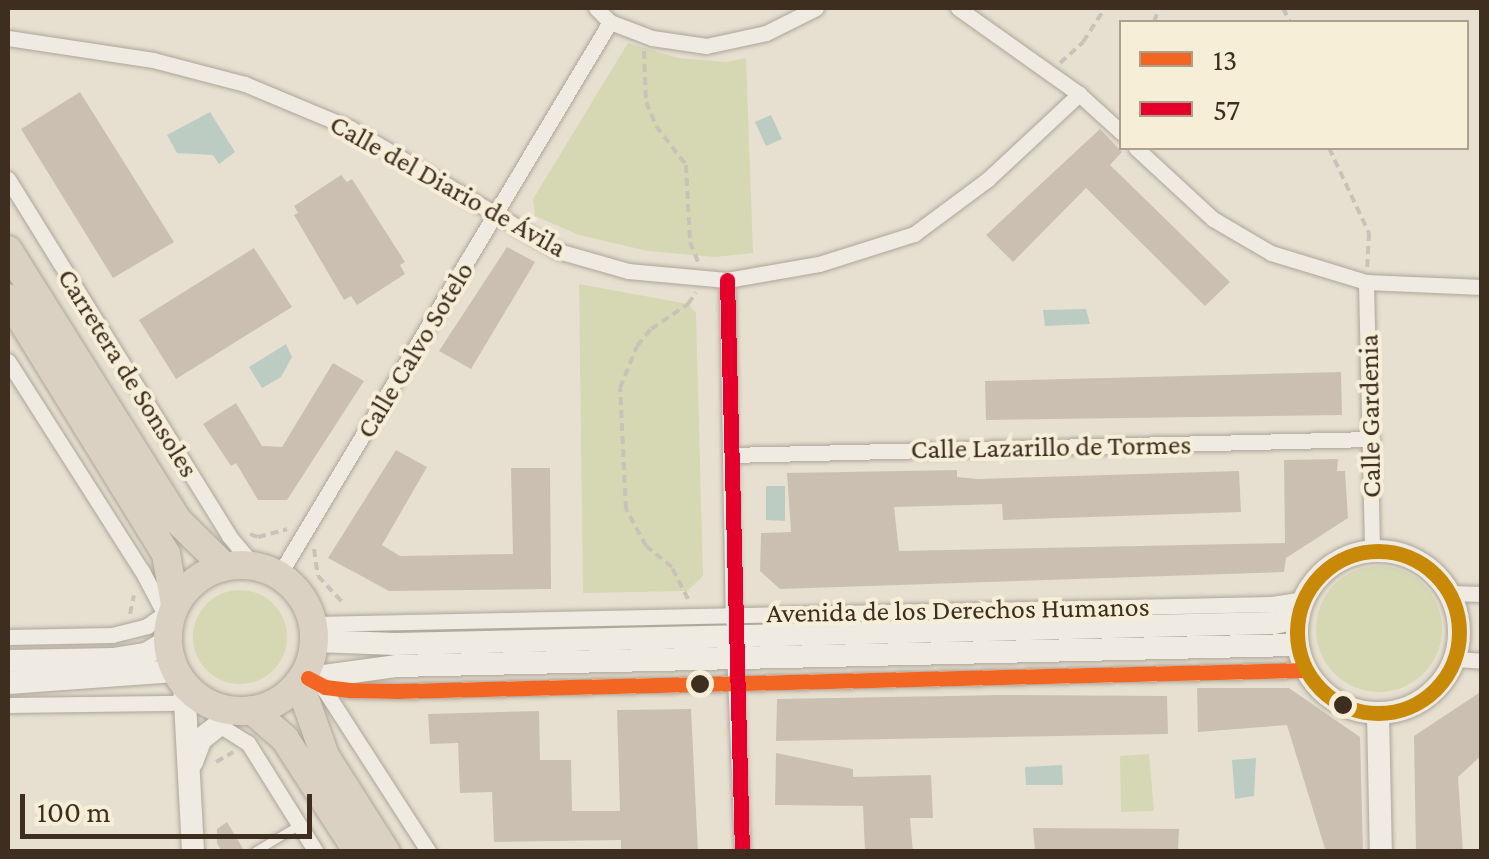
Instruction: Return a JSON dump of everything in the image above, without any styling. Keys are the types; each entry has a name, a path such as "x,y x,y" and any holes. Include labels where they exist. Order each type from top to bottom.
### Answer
{"highway":[{"name":"Carretera de Sonsoles","path":"8,250 178,521 224,566"},
{"path":"8,298 166,554 164,616 185,689 285,739 358,852"},
{"path":"164,616 195,581 224,566 253,565 280,575 301,596 326,756 386,852"},
{"path":"236,714 270,705 311,667"}],"main road":[{"path":"1372,551 1418,561 1454,602 1471,635 1444,682 1426,699 1403,710 1378,714 1336,702 1306,670 1298,645 1301,609 1331,566 1372,551"},
{"path":"1454,602 1482,612"},
{"name":"Avenida de los Derechos Humanos","path":"311,667 396,644 733,625 1274,624 1301,609"},
{"path":"8,661 113,659 146,654 164,616"},
{"name":"Avenida de los Derechos Humanos","path":"311,667 353,680 735,672 1298,645"},
{"path":"8,682 185,689 193,852"},
{"path":"190,765 202,739 236,714"},
{"path":"1378,714 1380,852"}],"street":[{"path":"596,8 610,22 652,38 706,46 766,33 816,8"},
{"path":"958,8 1080,94 1119,131"},
{"name":"Calle Calvo Sotelo","path":"280,575 610,22"},
{"name":"Calle del Diario de Ávila","path":"8,38 153,60 244,84 350,128 558,251 628,270 727,280 820,264 914,234 988,179 1080,94"},
{"path":"1138,150 1213,219 1270,253 1366,282 1482,286"},
{"name":"Carretera de Sonsoles","path":"8,179 230,536 253,565"},
{"path":"727,280 733,625 742,852"},
{"name":"Calle Gardenia","path":"1366,282 1372,551"},
{"path":"8,360 164,616 112,635 8,638"},
{"name":"Calle Lazarillo de Tormes","path":"730,454 1372,439"},
{"path":"1454,602 1482,594"},
{"name":"Avenida de los Derechos Humanos","path":"311,667 688,615 733,625"},
{"path":"1456,659 1482,661"},
{"path":"311,667 429,852"},
{"name":"Avenida de los Derechos Humanos","path":"735,672 1306,670"},
{"path":"347,723 353,680"},
{"path":"8,705 185,689"},
{"path":"236,714 248,743 316,852"},
{"path":"236,714 248,743"}],"lane":[{"path":"255,852 300,825"}],"path":[{"path":"1050,73 1082,42 1105,8"},
{"path":"652,38 644,49 646,102 656,126 686,165 690,242 705,278 688,304 651,329 637,346 620,388 626,509 646,546 672,567 688,591 688,615"},
{"path":"1330,150 1369,232 1366,282"}],"green space":[{"path":"628,43 678,58 726,62 746,58 753,253 715,257 648,251 579,235 535,216 533,199"},
{"path":"579,284 688,304 696,313 703,576 687,591 583,593"},
{"path":"1379,566 1403,571 1424,584 1437,605 1442,629 1437,653 1424,674 1403,687 1379,692 1355,687 1334,674 1321,653 1316,629 1321,605 1334,584 1355,571"},
{"path":"240,590 258,593 273,604 284,619 284,655 273,670 258,681 240,684 222,681 207,670 196,655 193,637 196,619 207,604 222,593"},
{"path":"1149,754 1154,811 1121,812 1120,756"}],"shaded area":[{"path":"210,112 235,152 219,164 213,155 177,153 167,135"},
{"path":"771,115 782,139 766,146 755,122"},
{"path":"1086,309 1090,324 1045,326 1043,310"},
{"path":"286,344 292,357 281,377 262,388 249,367"},
{"path":"766,486 785,486 785,521 766,520"},
{"path":"1256,758 1254,796 1235,799 1232,760"},
{"path":"1062,765 1063,785 1026,785 1025,767"}],"building":[{"path":"80,92 174,242 113,278 21,129"},
{"path":"1100,129 1122,152 1110,165 1230,282 1205,306 1086,188 1013,262 986,235"},
{"path":"341,175 347,182 352,179 405,262 400,265 405,274 357,305 351,296 344,300 294,215 298,213 294,206"},
{"path":"507,247 535,262 471,369 439,351"},
{"path":"254,248 292,307 176,379 139,320"},
{"path":"333,363 364,381 287,500 258,500 236,463 231,466 203,424 236,403 262,446 282,447"},
{"path":"1341,372 1342,415 986,420 985,381"},
{"path":"396,450 427,467 382,545 400,556 513,554 511,468 550,468 551,589 389,591 328,558"},
{"path":"1338,459 1337,471 1345,471 1348,518 1286,558 1284,572 780,589 760,571 761,533 791,532 787,473 957,470 957,477 978,479 1239,471 1241,512 1003,520 1002,504 894,507 899,551 1285,543 1284,460"},
{"path":"1197,688 1289,688 1360,737 1363,852 1326,852 1287,725 1198,732"},
{"path":"1482,691 1482,755 1458,777 1463,852 1416,852 1414,736"},
{"path":"1167,696 1168,734 776,741 777,699"},
{"path":"691,709 698,852 621,852 621,840 494,842 492,792 460,793 458,743 430,744 428,714 539,711 540,760 571,760 572,811 620,811 617,710"},
{"path":"776,753 853,769 853,777 931,775 933,818 910,818 913,852 865,852 863,806 775,805"},
{"path":"227,822 245,852 222,852 217,829"},
{"path":"1033,828 1179,829 1178,852 1035,852"}],"transit line":[{"name":"57","path":"727,280 742,852"},
{"path":"1378,551 1409,557 1435,575 1453,601 1459,632 1453,663 1435,689 1409,707 1378,713 1347,707 1321,689 1303,663 1297,632 1303,601 1321,575 1347,557 1378,551"},
{"name":"13","path":"308,678 325,687 397,691 1306,670"}]}
